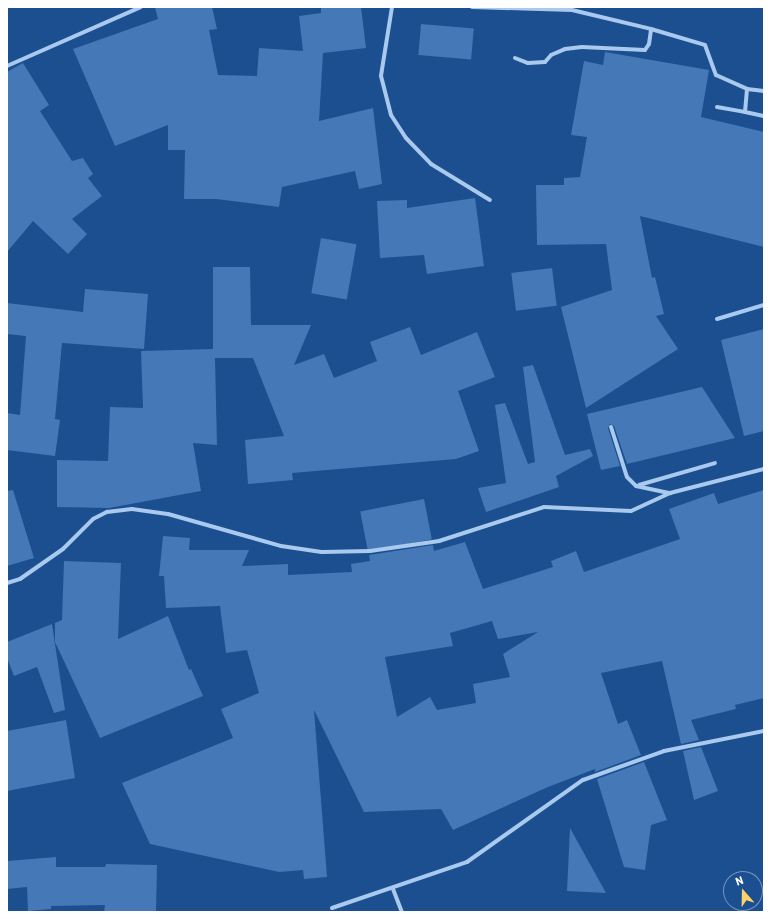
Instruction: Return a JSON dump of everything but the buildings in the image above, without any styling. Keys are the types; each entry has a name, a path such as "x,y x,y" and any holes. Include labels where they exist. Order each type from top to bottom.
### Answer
{"street":[{"path":"7,66 141,7"},
{"path":"392,7 381,76 391,114 406,138 431,164 490,200"},
{"path":"472,7 572,10 651,29 705,46 716,75 747,89 764,91"},
{"path":"516,58 528,63 544,62 551,55 565,49 582,47 645,50 649,44 651,29"},
{"path":"745,112 747,89"},
{"path":"717,107 764,116"},
{"path":"717,319 764,305"},
{"path":"610,427 627,477 636,486 670,493"},
{"path":"636,486 715,463"},
{"path":"7,583 20,578 63,549 93,519 107,512 132,509 168,514 281,546 322,552 370,552 439,541 544,507 631,511 670,493 764,469"},
{"path":"332,908 393,889 467,862 583,780 664,751 764,731"},
{"path":"393,889 402,912"}]}
